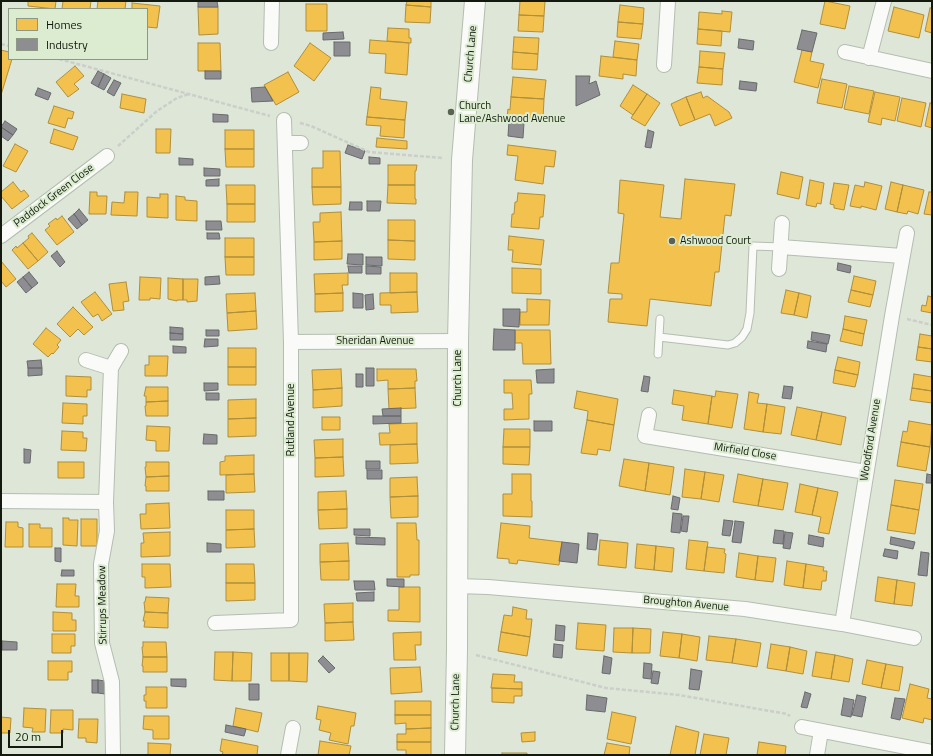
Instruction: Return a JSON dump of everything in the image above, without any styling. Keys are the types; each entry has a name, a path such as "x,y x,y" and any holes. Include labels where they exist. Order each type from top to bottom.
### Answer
{"main road":[{"name":"Church Lane","path":"455,755 457,650 458,341 462,160 475,1"}],"street":[{"path":"271,44 272,1"},
{"path":"664,65 668,1"},
{"path":"869,58 884,1"},
{"path":"846,52 932,71"},
{"name":"Rutland Avenue","path":"215,623 291,620 291,342 284,120"},
{"path":"284,143 301,143"},
{"name":"Paddock Green Close","path":"1,236 108,156"},
{"path":"779,269 782,223"},
{"name":"Woodford Avenue","path":"842,624 866,472 907,233"},
{"path":"781,247 902,256"},
{"name":"Sheridan Avenue","path":"291,342 458,341"},
{"name":"Stirrups Meadow","path":"113,755 112,682 102,643 101,564 107,532 106,502 111,368 121,351"},
{"path":"86,360 111,368"},
{"name":"Mirfield Close","path":"648,415 645,436 866,472"},
{"path":"1,501 106,502"},
{"name":"Broughton Avenue","path":"457,586 496,587 746,609 842,624 914,638"},
{"path":"802,727 932,752"},
{"path":"288,755 293,728"},
{"path":"817,755 821,731"}],"lane":[{"path":"659,337 728,345 735,343 742,337 747,329 750,313 752,246 781,247"},
{"path":"658,354 660,319"}],"path":[{"path":"63,60 311,126 369,152 462,160"},
{"path":"108,156 157,111 177,98 190,93"},
{"path":"892,316 932,324"},
{"path":"457,650 606,688 679,695 787,714 802,727"}],"building: Homes":[{"path":"28,1 56,1 55,8 28,6"},
{"path":"63,1 91,1 90,8 62,8"},
{"path":"98,1 126,1 125,8 97,8"},
{"path":"407,1 431,1 431,7 406,5"},
{"path":"520,1 545,1 544,16 519,15"},
{"path":"825,1 850,6 845,29 820,24"},
{"path":"132,3 160,6 157,28 148,27 148,8 132,8"},
{"path":"306,4 327,4 327,31 306,31"},
{"path":"406,5 431,7 430,23 405,22"},
{"path":"620,5 644,8 643,24 618,22"},
{"path":"198,7 218,7 218,34 199,35"},
{"path":"894,7 924,15 919,38 888,31"},
{"path":"930,8 932,8 932,33 925,31"},
{"path":"722,11 732,12 730,32 698,29 699,12 722,14"},
{"path":"519,15 544,16 543,32 518,31"},
{"path":"618,22 643,24 641,39 617,37"},
{"path":"388,28 409,29 409,38 411,38 411,43 387,41"},
{"path":"698,29 722,31 721,46 697,44"},
{"path":"514,37 539,38 538,54 513,52"},
{"path":"370,40 409,43 407,75 385,73 386,54 369,53"},
{"path":"615,41 639,44 637,60 613,57"},
{"path":"198,43 220,43 221,71 198,71"},
{"path":"310,43 331,58 314,81 294,66"},
{"path":"1,50 8,52 8,60 12,60 1,95"},
{"path":"802,50 812,52 810,61 824,64 818,88 794,82"},
{"path":"700,51 725,53 723,69 699,67"},
{"path":"513,52 538,54 537,70 512,69"},
{"path":"601,56 637,60 636,76 623,74 623,79 599,76"},
{"path":"75,66 84,76 74,84 79,89 68,97 56,82"},
{"path":"699,67 723,69 722,85 697,83"},
{"path":"288,72 299,92 276,105 264,85"},
{"path":"513,77 546,80 544,99 511,97"},
{"path":"822,79 847,84 842,108 817,103"},
{"path":"633,85 647,94 633,115 620,106"},
{"path":"849,86 874,91 869,114 844,109"},
{"path":"371,87 381,88 380,99 407,102 405,120 367,117"},
{"path":"701,92 703,98 707,96 729,112 732,118 715,126 710,114 695,120 686,97"},
{"path":"875,92 900,97 895,121 882,118 881,125 868,122"},
{"path":"122,94 146,99 144,113 120,108"},
{"path":"647,94 660,103 645,126 631,118"},
{"path":"511,97 544,99 543,119 507,117 508,109 510,110"},
{"path":"686,97 695,120 680,126 671,104"},
{"path":"902,98 926,103 921,127 897,121"},
{"path":"930,103 932,103 932,128 925,126"},
{"path":"54,106 74,112 72,119 68,118 65,128 48,123"},
{"path":"367,117 405,120 404,138 380,136 381,126 366,125"},
{"path":"54,129 78,137 73,150 50,143"},
{"path":"156,129 171,129 170,153 156,153"},
{"path":"225,130 254,130 254,149 225,149"},
{"path":"377,138 407,141 407,149 376,147"},
{"path":"15,144 28,151 16,172 3,166"},
{"path":"508,145 556,151 554,167 545,166 543,184 515,180 518,156 507,155"},
{"path":"225,149 254,149 254,167 226,167"},
{"path":"323,151 340,151 341,187 312,187 312,168 323,168"},
{"path":"388,165 417,165 415,171 415,185 388,185"},
{"path":"781,172 803,177 799,199 777,194"},
{"name":"Ashwood Court","path":"685,179 735,184 731,216 725,215 719,272 715,272 711,306 650,299 647,326 608,322 610,299 622,299 622,294 608,293 611,263 619,263 624,214 618,213 620,180 664,185 660,217 681,219"},
{"path":"810,180 824,183 821,204 817,203 816,207 806,205"},
{"path":"13,182 21,192 24,190 29,196 12,209 1,196 1,192"},
{"path":"865,182 882,186 876,210 861,206 861,208 850,206 855,185 864,187"},
{"path":"891,182 903,185 897,212 885,209"},
{"path":"834,183 849,185 844,210 834,208 834,205 830,204"},
{"path":"226,185 255,185 255,204 227,204"},
{"path":"388,185 415,185 416,204 387,203"},
{"path":"903,185 924,190 918,214 908,211 907,214 897,212"},
{"path":"312,187 341,187 341,204 313,205"},
{"path":"90,192 97,192 97,196 107,196 106,214 89,214"},
{"path":"125,192 138,192 137,216 111,215 112,202 124,203"},
{"path":"929,192 932,192 932,215 924,214"},
{"path":"518,193 545,195 543,217 540,217 539,229 511,227 512,214 514,214 515,202 517,202"},
{"path":"160,194 168,194 168,218 147,217 147,197 160,198"},
{"path":"176,196 185,197 185,200 197,201 197,221 176,220"},
{"path":"227,204 255,204 255,222 227,222"},
{"path":"341,212 342,241 314,242 313,222 320,222 320,213"},
{"path":"62,216 74,232 57,245 45,230 50,226 48,224 56,218 57,220"},
{"path":"388,220 415,220 415,241 388,240"},
{"path":"32,233 48,252 38,261 23,243"},
{"path":"509,236 544,240 541,265 512,262 513,250 508,250"},
{"path":"225,238 254,238 254,257 225,257"},
{"path":"388,240 415,241 415,260 388,259"},
{"path":"342,241 342,259 314,260 314,242"},
{"path":"23,243 38,261 28,269 12,250 16,246 17,248"},
{"path":"225,257 254,257 254,275 226,275"},
{"path":"1,261 16,279 6,287 1,281"},
{"path":"512,268 541,269 541,294 512,293"},
{"path":"348,273 348,285 342,285 343,293 315,294 314,274"},
{"path":"390,273 417,273 417,292 390,293"},
{"path":"854,276 876,281 873,295 851,290"},
{"path":"140,277 161,278 160,299 150,298 150,300 139,300"},
{"path":"168,278 183,279 183,300 177,301 168,299"},
{"path":"183,279 198,279 197,301 187,302 187,300 183,300"},
{"path":"126,282 129,301 123,302 124,310 113,311 109,284"},
{"path":"786,290 799,293 794,315 781,313"},
{"path":"851,290 873,295 870,307 848,302"},
{"path":"95,292 112,314 102,321 98,314 93,317 81,302"},
{"path":"417,292 418,312 391,313 391,305 380,305 380,293"},
{"path":"255,293 256,311 227,313 226,294"},
{"path":"343,293 343,311 315,312 315,294"},
{"path":"799,293 811,296 807,318 794,315"},
{"path":"928,296 932,297 932,313 921,311 922,305 926,306"},
{"path":"527,299 550,300 549,325 520,325 520,312 527,312"},
{"path":"73,307 93,327 84,335 78,329 70,337 57,324"},
{"path":"256,311 257,329 228,331 227,313"},
{"path":"845,316 867,320 864,334 843,329"},
{"path":"46,328 61,340 57,345 59,347 48,357 33,344"},
{"path":"843,329 864,334 862,346 840,341"},
{"path":"515,330 550,330 551,364 523,364 522,343 515,343"},
{"path":"920,334 932,336 932,349 918,347"},
{"path":"918,347 932,349 932,362 916,360"},
{"path":"228,348 256,348 256,367 228,367"},
{"path":"149,356 168,356 167,376 145,376 145,365 149,365"},
{"path":"838,357 860,362 858,375 835,370"},
{"path":"228,367 256,367 256,385 228,385"},
{"path":"341,369 342,388 313,390 312,370"},
{"path":"377,369 416,369 417,381 415,381 415,388 388,389 388,380 377,381"},
{"path":"835,370 858,375 855,387 833,383"},
{"path":"914,374 932,377 932,391 912,388"},
{"path":"66,376 91,377 91,390 87,390 87,397 66,396"},
{"path":"504,380 531,380 532,394 529,394 529,419 504,420 504,409 513,409 512,393 504,393"},
{"path":"146,387 168,387 168,401 146,402 146,396 144,396"},
{"path":"342,388 342,406 313,408 313,390"},
{"path":"415,388 416,408 389,409 388,389"},
{"path":"912,388 932,391 932,403 910,400"},
{"path":"674,390 712,396 708,424 682,420 684,406 672,404"},
{"path":"577,391 618,399 614,425 587,420 588,411 574,408"},
{"path":"716,391 738,394 732,428 708,424 712,396 715,397"},
{"path":"749,392 759,394 757,403 767,404 763,432 744,429"},
{"path":"256,399 256,418 228,419 228,400"},
{"path":"168,401 168,416 146,416 146,402"},
{"path":"63,403 87,404 87,416 83,416 83,424 62,423"},
{"path":"767,404 785,407 781,434 763,432"},
{"path":"797,407 822,412 816,440 791,435"},
{"path":"822,412 846,417 841,445 816,440"},
{"path":"322,417 340,417 340,430 322,430"},
{"path":"256,418 256,436 228,437 228,419"},
{"path":"587,420 614,425 610,451 598,449 597,455 581,453"},
{"path":"909,421 932,425 930,447 901,442 903,431 907,432"},
{"path":"417,423 417,444 380,445 379,433 390,433 389,424"},
{"path":"147,426 170,427 169,451 156,451 156,441 146,440"},
{"path":"504,429 530,429 530,447 503,447"},
{"path":"62,431 83,432 83,438 87,438 86,451 61,450"},
{"path":"343,439 343,457 315,458 314,440"},
{"path":"901,442 930,447 926,471 897,466"},
{"path":"417,444 418,463 390,464 390,445"},
{"path":"503,447 530,447 529,465 503,464"},
{"path":"254,455 254,474 220,475 220,462 225,461 225,456"},
{"path":"343,457 344,476 315,477 315,458"},
{"path":"624,459 649,463 645,491 619,486"},
{"path":"58,462 84,462 84,478 58,478"},
{"path":"146,462 169,462 169,476 146,477"},
{"path":"649,463 674,467 670,495 645,491"},
{"path":"685,469 705,472 701,499 682,497"},
{"path":"705,472 724,475 719,502 701,499"},
{"path":"254,474 255,492 226,493 226,475"},
{"path":"512,474 531,474 532,517 503,516 503,494 512,494"},
{"path":"738,474 763,479 758,506 733,502"},
{"path":"169,476 169,491 146,491 146,477"},
{"path":"417,477 418,496 390,497 390,478"},
{"path":"763,479 788,483 783,510 758,506"},
{"path":"895,480 923,484 919,510 891,505"},
{"path":"800,484 818,488 812,515 795,512"},
{"path":"818,488 838,492 829,534 818,532 821,517 812,515"},
{"path":"346,491 347,509 318,510 318,492"},
{"path":"418,496 418,517 391,518 390,497"},
{"path":"169,503 170,528 141,529 140,514 146,514 146,504"},
{"path":"891,505 919,510 915,534 887,530"},
{"path":"347,509 347,528 319,529 318,510"},
{"path":"226,510 254,510 254,529 226,530"},
{"path":"63,518 78,520 77,546 63,545"},
{"path":"81,519 97,519 97,546 81,546"},
{"path":"6,522 18,522 18,527 23,528 23,547 5,547"},
{"path":"397,523 416,523 417,540 419,540 419,575 397,577"},
{"path":"501,523 530,526 529,538 562,542 559,565 518,560 517,564 509,563 509,559 497,558"},
{"path":"29,524 40,524 40,528 52,528 52,547 29,547"},
{"path":"254,529 255,547 226,548 226,530"},
{"path":"170,532 170,556 141,557 141,543 144,543 143,533"},
{"path":"600,540 628,543 626,568 598,565"},
{"path":"689,540 708,542 704,571 686,569"},
{"path":"348,543 349,561 320,562 320,544"},
{"path":"637,544 656,546 654,570 635,568"},
{"path":"656,546 674,548 672,572 654,570"},
{"path":"707,547 725,549 724,553 726,554 724,573 704,571"},
{"path":"739,553 758,556 755,580 736,577"},
{"path":"758,556 776,558 773,582 755,580"},
{"path":"349,561 349,580 321,580 320,562"},
{"path":"787,561 806,564 803,588 784,585"},
{"path":"142,564 170,564 171,587 145,588 145,577 142,577"},
{"path":"226,564 254,564 255,583 226,583"},
{"path":"806,564 824,567 823,571 827,571 826,581 822,581 821,590 803,588"},
{"path":"878,577 897,580 894,604 875,601"},
{"path":"897,580 915,583 912,606 894,604"},
{"path":"226,583 255,583 255,600 226,601"},
{"path":"57,584 76,584 75,596 79,596 79,607 56,607"},
{"path":"399,587 420,587 420,622 388,621 388,610 399,610"},
{"path":"146,597 169,598 168,613 145,612 144,602"},
{"path":"353,603 353,622 325,623 324,604"},
{"path":"513,607 527,610 526,619 532,619 530,637 501,632 504,615 512,616"},
{"path":"53,612 72,613 72,620 76,620 76,631 53,631"},
{"path":"145,612 168,613 168,628 144,627 145,621 143,621"},
{"path":"353,622 354,640 325,641 325,623"},
{"path":"578,623 606,625 604,651 576,649"},
{"path":"614,628 633,628 632,653 613,652"},
{"path":"633,628 651,629 650,653 632,653"},
{"path":"421,632 421,645 415,645 416,660 394,660 393,633"},
{"path":"501,632 530,637 527,656 498,651"},
{"path":"663,632 682,634 679,658 660,656"},
{"path":"52,634 75,634 75,646 71,646 71,653 52,653"},
{"path":"682,634 700,637 697,661 679,658"},
{"path":"709,636 736,639 732,663 706,660"},
{"path":"736,639 761,643 757,667 732,663"},
{"path":"143,642 166,642 167,657 143,657"},
{"path":"771,644 790,647 786,671 767,668"},
{"path":"790,647 807,651 803,674 786,671"},
{"path":"215,652 233,652 232,681 214,680"},
{"path":"233,652 252,653 251,681 232,681"},
{"path":"816,652 835,655 831,679 812,676"},
{"path":"271,653 289,653 289,681 271,681"},
{"path":"289,653 308,653 307,682 289,681"},
{"path":"835,655 853,659 849,682 831,679"},
{"path":"143,657 167,657 167,672 143,672"},
{"path":"867,660 886,664 881,688 862,684"},
{"path":"48,661 72,661 72,672 68,672 68,680 48,680"},
{"path":"886,664 903,667 899,691 881,688"},
{"path":"420,667 422,692 391,694 390,668"},
{"path":"493,674 515,675 514,682 522,682 522,689 491,688"},
{"path":"910,684 929,689 927,698 932,699 932,720 924,718 923,723 902,718"},
{"path":"146,687 167,687 167,708 146,708 144,695 146,695"},
{"path":"492,688 522,689 522,696 514,696 514,703 492,702"},
{"path":"395,701 431,701 431,715 395,715"},
{"path":"318,706 356,713 354,726 351,726 348,744 329,740 331,733 319,730 321,720 316,719"},
{"path":"24,708 46,709 45,732 32,732 33,728 23,727"},
{"path":"236,708 262,713 258,732 233,726"},
{"path":"51,710 73,710 73,730 63,729 63,733 50,733"},
{"path":"612,712 636,717 631,744 607,739"},
{"path":"395,715 431,715 431,728 406,729 406,723 395,724"},
{"path":"144,716 169,716 169,739 153,739 153,730 143,729"},
{"path":"1,717 11,718 10,733 1,733"},
{"path":"79,719 98,719 97,743 86,742 86,738 78,738"},
{"path":"676,726 699,732 695,755 670,755"},
{"path":"431,728 431,742 397,742 397,734 406,734 406,729"},
{"path":"535,732 535,741 522,742 521,733"},
{"path":"704,734 729,738 726,755 700,755"},
{"path":"222,739 258,746 257,755 222,755 223,752 220,751"},
{"path":"320,741 351,746 349,755 318,755"},
{"path":"397,742 431,742 431,755 406,755 406,750 397,750"},
{"path":"759,742 786,746 785,755 757,755"},
{"path":"148,743 171,744 170,755 148,755"},
{"path":"607,743 630,747 629,755 604,755"},
{"path":"502,753 527,753 527,755 502,755"}],"building: Industry":[{"path":"198,1 217,1 218,7 198,7"},
{"path":"802,30 817,33 812,52 797,49"},
{"path":"343,32 344,39 323,40 323,33"},
{"path":"739,39 754,41 753,50 738,48"},
{"path":"334,42 350,42 350,56 334,56"},
{"path":"98,71 104,74 98,87 91,83"},
{"path":"205,71 221,71 221,79 205,79"},
{"path":"104,74 111,78 104,90 98,87"},
{"path":"576,76 590,76 589,84 596,81 600,95 576,106"},
{"path":"114,80 121,83 114,96 107,92"},
{"path":"740,81 757,83 756,91 739,89"},
{"path":"265,87 273,101 252,102 251,88"},
{"path":"38,88 51,93 48,100 35,95"},
{"path":"213,114 228,115 228,122 213,122"},
{"path":"5,121 17,129 13,135 1,127"},
{"path":"509,121 524,123 523,138 508,136"},
{"path":"1,127 13,135 8,141 1,136"},
{"path":"648,130 654,132 651,148 645,147"},
{"path":"348,145 365,151 362,159 345,153"},
{"path":"369,157 380,158 380,164 369,164"},
{"path":"179,158 193,159 193,165 179,165"},
{"path":"204,168 220,169 220,176 204,176"},
{"path":"219,179 219,186 206,186 206,180"},
{"path":"367,201 381,201 380,211 367,211"},
{"path":"350,202 362,202 362,210 349,210"},
{"path":"79,209 88,220 82,225 74,214"},
{"path":"74,214 82,225 77,229 68,219"},
{"path":"206,221 221,221 222,230 206,230"},
{"path":"207,233 219,233 220,239 207,239"},
{"path":"57,251 65,262 60,267 51,256"},
{"path":"348,254 363,254 363,265 347,264"},
{"path":"366,257 382,257 382,266 366,265"},
{"path":"838,263 851,266 850,273 837,270"},
{"path":"348,266 362,266 362,273 349,273"},
{"path":"366,266 381,267 381,274 366,274"},
{"path":"29,272 38,283 32,288 23,277"},
{"path":"219,276 220,284 205,285 205,277"},
{"path":"23,277 32,288 26,293 17,282"},
{"path":"353,293 363,294 363,308 353,308"},
{"path":"373,294 374,309 366,310 365,295"},
{"path":"503,309 520,309 519,327 503,326"},
{"path":"170,327 183,328 183,334 170,333"},
{"path":"494,329 515,330 515,350 493,350"},
{"path":"206,330 219,330 219,336 206,336"},
{"path":"812,332 830,335 828,344 811,340"},
{"path":"170,333 183,334 183,340 170,340"},
{"path":"205,339 218,339 218,346 204,347"},
{"path":"808,341 827,344 826,352 807,348"},
{"path":"173,346 186,347 186,353 173,353"},
{"path":"41,360 42,368 28,368 27,361"},
{"path":"28,368 42,368 42,375 28,376"},
{"path":"366,368 374,368 374,386 366,386"},
{"path":"554,369 554,383 537,383 536,370"},
{"path":"356,374 363,374 363,387 356,387"},
{"path":"644,376 650,377 648,392 641,391"},
{"path":"204,383 218,383 218,390 204,391"},
{"path":"784,386 793,387 791,399 782,398"},
{"path":"206,393 219,393 219,400 206,400"},
{"path":"401,408 401,416 383,416 382,409"},
{"path":"373,416 401,416 401,423 373,424"},
{"path":"534,421 552,421 552,431 534,431"},
{"path":"204,434 217,435 217,444 203,444"},
{"path":"24,449 31,450 30,463 24,463"},
{"path":"366,461 380,461 380,469 366,469"},
{"path":"367,470 382,470 382,479 367,479"},
{"path":"927,474 932,475 932,483 926,483"},
{"path":"208,491 224,491 224,500 208,500"},
{"path":"673,496 680,498 678,510 671,509"},
{"path":"673,513 682,514 680,533 671,532"},
{"path":"683,516 689,516 687,532 681,531"},
{"path":"724,520 733,521 730,536 722,535"},
{"path":"735,521 744,522 741,543 732,542"},
{"path":"354,529 370,529 370,536 354,535"},
{"path":"775,530 784,531 783,544 773,543"},
{"path":"785,532 793,533 790,549 783,548"},
{"path":"588,533 598,534 596,550 587,549"},
{"path":"809,535 824,538 823,547 808,544"},
{"path":"356,537 385,538 385,545 356,544"},
{"path":"891,537 915,542 913,549 890,544"},
{"path":"562,542 579,544 577,563 559,561"},
{"path":"207,543 221,544 221,552 207,552"},
{"path":"55,548 61,548 61,562 55,561"},
{"path":"885,549 898,551 897,559 883,556"},
{"path":"921,552 929,553 927,576 918,575"},
{"path":"62,570 74,570 74,576 61,576"},
{"path":"387,579 404,579 404,587 387,586"},
{"path":"354,581 374,581 375,590 355,590"},
{"path":"374,592 374,601 357,601 356,593"},
{"path":"556,625 565,626 564,641 555,640"},
{"path":"2,641 17,642 17,650 2,650"},
{"path":"554,644 563,645 562,658 553,657"},
{"path":"323,656 335,668 329,673 318,661"},
{"path":"604,656 612,658 610,674 602,673"},
{"path":"644,663 652,664 651,679 643,678"},
{"path":"691,669 702,671 699,690 689,689"},
{"path":"653,671 660,672 658,684 651,683"},
{"path":"171,679 186,679 186,687 171,686"},
{"path":"92,680 98,680 98,693 92,693"},
{"path":"98,680 105,681 105,694 98,693"},
{"path":"249,684 259,684 259,700 249,700"},
{"path":"805,692 811,694 807,708 801,707"},
{"path":"587,695 607,698 605,712 586,710"},
{"path":"857,695 866,697 862,717 852,715"},
{"path":"844,698 854,700 851,717 841,715"},
{"path":"895,698 905,699 900,720 891,718"},
{"path":"226,725 246,729 244,736 225,732"}],"place":[{"name":"Church Lane/Ashwood Avenue","path":"451,112"},
{"name":"Ashwood Court","path":"672,241"}]}
